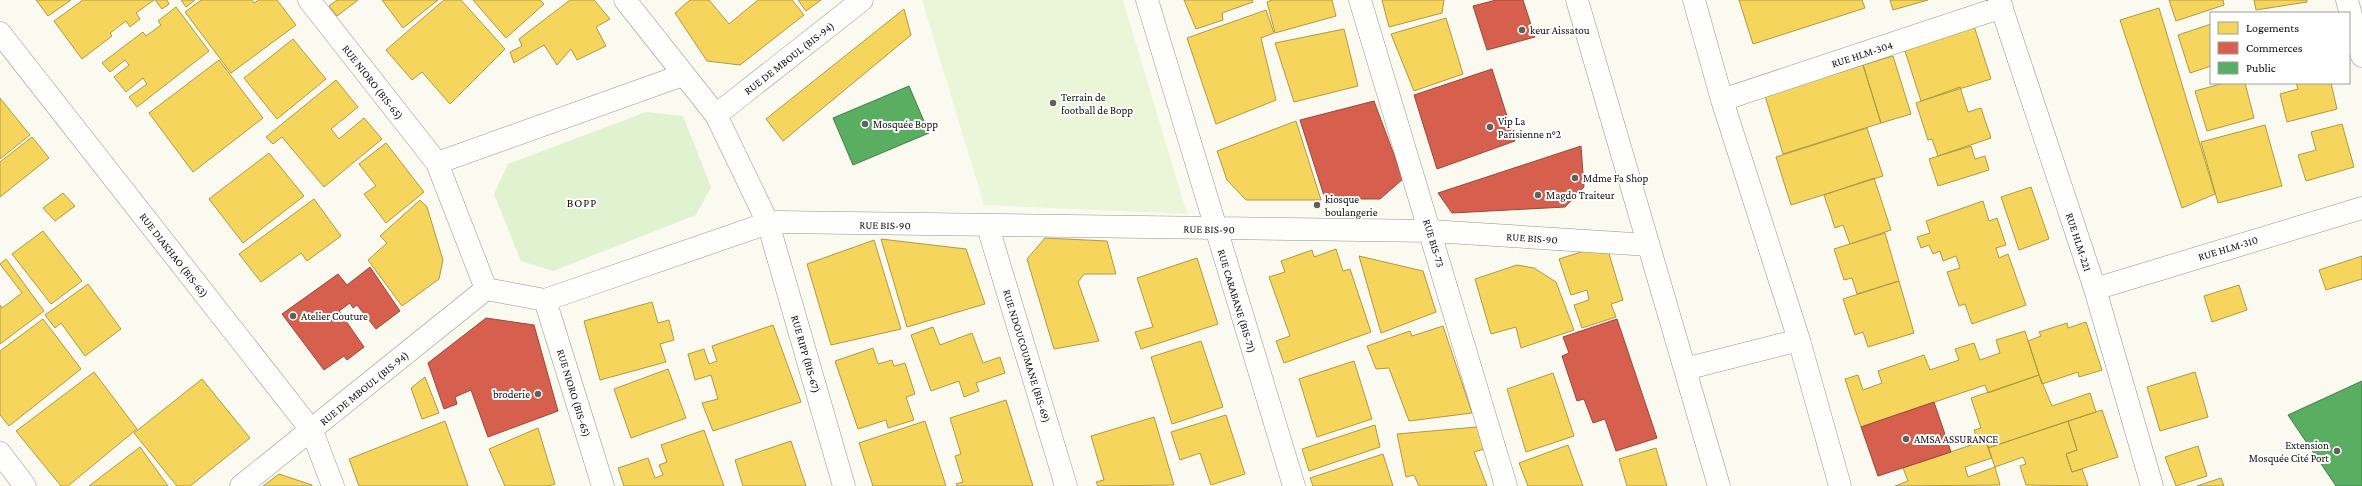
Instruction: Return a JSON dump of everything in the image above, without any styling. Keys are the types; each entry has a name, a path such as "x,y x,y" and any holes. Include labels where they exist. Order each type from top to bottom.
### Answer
{"street":[{"name":"RUE NIORO (BIS-65)","path":"309,0 436,163 486,289"},
{"path":"436,163 683,75 625,0"},
{"name":"RUE DE MBOUL (BIS-94)","path":"716,115 862,0"},
{"name":"RUE CARABANE (BIS-71)","path":"1147,0 1215,229 1294,486"},
{"name":"RUE BIS-73","path":"1360,0 1431,231 1506,486"},
{"path":"1577,0 1719,486"},
{"path":"1694,0 1722,100 1799,340 1840,486"},
{"path":"2347,0 2362,56"},
{"name":"RUE HLM-304","path":"1722,100 2001,4"},
{"name":"RUE HLM-221","path":"2001,4 2095,289 2152,486"},
{"name":"RUE DIAKHAO (BIS-63)","path":"0,33 312,431 333,486"},
{"name":"RUE RIPP (BIS-67)","path":"683,75 716,115 768,223 844,486"},
{"name":"RUE HLM-310","path":"2095,289 2362,208"},
{"path":"486,289 545,300 768,223"},
{"name":"RUE BIS-90","path":"768,223 988,227 1431,231 1649,245"},
{"name":"RUE NDOUCOUMANE (BIS-69)","path":"988,227 1066,486"},
{"name":"RUE DE MBOUL (BIS-94)","path":"242,486 486,289"},
{"name":"RUE NIORO (BIS-65)","path":"545,300 603,486"},
{"path":"1685,369 1799,340"},
{"path":"0,454 25,486"}],"green space":[{"name":"Terrain de football de Bopp","path":"922,0 1123,0 1187,214 984,205"},
{"name":"BOPP","path":"646,112 683,116 711,187 696,215 553,271 521,261 494,194 508,164"}],"building: Logements":[{"path":"36,0 71,0 48,16"},
{"path":"83,0 154,0 136,13 140,19 130,27 126,21 110,33 112,36 82,59 54,21"},
{"path":"155,0 167,0 169,4 162,9"},
{"path":"181,0 195,0 186,7"},
{"path":"201,0 252,0 254,3 259,0 277,0 296,25 231,73 185,12"},
{"path":"337,0 358,0 337,16 329,6"},
{"path":"382,0 438,0 403,28"},
{"path":"444,0 461,0 505,49 450,104 422,72 412,80 386,50"},
{"path":"473,0 540,0 544,4 506,38"},
{"path":"570,0 594,0 610,19 596,27 606,46 577,60 571,49 557,65 544,45 514,63 510,52 522,46 519,39"},
{"path":"690,0 709,0 729,24 758,0 792,0 804,15 740,65 707,61 675,13"},
{"path":"798,0 821,0 806,11"},
{"path":"1184,0 1252,0 1253,2 1222,13 1223,20 1196,29"},
{"path":"1272,0 1332,0 1336,16 1275,33 1267,2"},
{"path":"1382,0 1444,0 1442,13 1389,27"},
{"path":"1739,0 1862,0 1865,8 1753,44"},
{"path":"1890,0 1928,0 1893,10"},
{"path":"2169,0 2223,0 2224,5 2176,21"},
{"path":"2254,0 2307,0 2307,2 2256,10"},
{"path":"176,7 209,51 137,107 129,97 147,84 143,78 126,92 114,77 129,65 125,60 110,72 102,63 143,32 146,36 161,25 158,21"},
{"path":"2159,8 2215,194 2182,208 2120,20"},
{"path":"904,9 911,35 783,141 766,119"},
{"path":"1266,10 1274,33 1261,38 1276,100 1216,124 1187,38"},
{"path":"1446,18 1463,74 1414,91 1391,34"},
{"path":"2210,24 2210,66 2190,73 2178,35"},
{"path":"1974,26 1991,79 1921,101 1904,48"},
{"path":"1344,29 1358,86 1294,102 1275,43"},
{"path":"293,39 326,79 277,119 244,78"},
{"path":"1893,56 1911,114 1881,123 1863,65"},
{"path":"219,60 263,118 193,172 149,113"},
{"path":"1863,65 1881,123 1783,154 1765,96"},
{"path":"336,80 358,107 331,129 339,139 364,118 382,139 324,187 282,137 273,144 266,137"},
{"path":"2220,84 2245,84 2254,118 2207,131 2195,91"},
{"path":"2296,84 2331,84 2337,109 2287,122 2280,94 2298,89"},
{"path":"1960,87 1968,112 1981,108 1991,138 1938,156 1932,139 1928,140 1916,103"},
{"path":"0,98 30,135 0,159"},
{"path":"1296,121 1321,200 1246,200 1227,180 1217,151"},
{"path":"2342,124 2354,167 2306,181 2298,155 2316,150 2311,132"},
{"path":"2265,125 2282,186 2218,203 2201,142"},
{"path":"1867,128 1883,176 1791,205 1776,157"},
{"path":"32,137 49,158 0,197 0,162"},
{"path":"386,143 424,192 386,223 364,194 376,186 359,164"},
{"path":"1971,146 1975,159 1985,156 1989,170 1938,186 1929,159"},
{"path":"269,153 304,196 243,243 209,199"},
{"path":"1874,178 1891,230 1850,244 1843,225 1835,228 1824,195"},
{"path":"2031,187 2049,239 2019,250 2001,197"},
{"path":"63,193 75,206 55,221 43,208"},
{"path":"314,199 341,236 307,261 301,253 261,282 239,254"},
{"path":"420,200 427,207 443,260 439,279 402,306 368,260 387,243 380,236"},
{"path":"1983,201 1989,221 1997,218 2006,245 1996,248 1999,258 2008,254 2026,305 1972,324 1965,304 1959,306 1947,272 1960,268 1956,256 1943,261 1940,251 1933,254 1929,245 1921,248 1917,237 1930,233 1926,221"},
{"path":"43,231 82,281 51,304 12,254"},
{"path":"1885,233 1899,281 1857,294 1852,278 1844,280 1834,249"},
{"path":"1045,238 1107,241 1116,274 1084,274 1078,282 1099,341 1054,349 1027,259"},
{"path":"881,239 966,249 985,304 907,327"},
{"path":"874,240 901,329 831,345 807,264"},
{"path":"1606,244 1623,300 1611,304 1616,317 1582,328 1574,305 1589,300 1587,290 1571,295 1559,259"},
{"path":"1336,249 1343,271 1350,269 1371,332 1284,363 1276,341 1290,336 1269,277 1285,272 1281,261 1312,250 1314,257"},
{"path":"1359,256 1423,271 1436,312 1381,333"},
{"path":"2362,256 2362,279 2326,290 2319,270"},
{"path":"1197,258 1218,324 1141,349 1135,332 1153,327 1137,278"},
{"path":"6,259 44,311 0,344 0,305 2,308 22,293 0,264"},
{"path":"1517,265 1534,268 1556,282 1574,330 1521,348 1516,327 1491,334 1475,279"},
{"path":"1899,281 1914,333 1868,347 1863,332 1855,335 1843,299"},
{"path":"88,284 121,329 85,356 61,323 55,328 45,315"},
{"path":"2239,285 2247,310 2212,322 2204,296"},
{"path":"652,302 658,323 669,320 674,340 660,344 666,362 600,380 584,321"},
{"path":"43,319 81,369 9,426 0,415 0,351"},
{"path":"2086,322 2102,370 2079,377 2078,372 2042,384 2028,341 2041,336 2039,332 2067,323 2068,328"},
{"path":"773,325 801,402 713,431 702,403 718,399 711,375 695,380 688,354 704,349 709,364 717,361 712,346"},
{"path":"1443,326 1472,413 1409,421 1389,368 1376,369 1367,346 1410,331 1412,336"},
{"path":"933,327 940,345 972,333 983,363 1000,357 1005,373 976,383 979,391 964,397 959,381 931,391 911,335"},
{"path":"2025,331 2039,375 1988,393 1985,385 1861,427 1845,379 1858,375 1863,390 1882,383 1878,371 1924,355 1930,370 1959,360 1955,349 1974,343 1980,360 2000,353 1996,340"},
{"path":"1201,341 1223,407 1172,424 1151,357"},
{"path":"873,348 878,364 892,360 894,366 905,363 915,394 906,397 914,420 888,428 886,420 858,429 835,361"},
{"path":"1354,361 1372,419 1317,437 1299,379"},
{"path":"668,369 686,418 631,438 614,389"},
{"path":"94,372 137,429 68,486 61,486 16,431"},
{"path":"2195,372 2208,417 2160,431 2147,387"},
{"path":"1553,373 1574,436 1526,452 1507,389"},
{"path":"2039,375 2052,406 2090,393 2096,412 1988,448 1986,440 1978,442 1974,430 1981,428 1971,398"},
{"path":"425,377 439,413 422,419 411,388"},
{"path":"202,379 250,438 190,486 177,486 134,433"},
{"path":"1006,400 1033,486 957,486 956,484 963,482 955,456 961,454 950,418"},
{"path":"2102,410 2118,457 2072,472 2066,454 2077,450 2068,421"},
{"path":"1226,415 1245,474 1211,485 1200,453 1180,460 1171,432"},
{"path":"1154,417 1174,485 1098,486 1096,482 1104,480 1091,436"},
{"path":"445,421 468,486 359,486 349,459"},
{"path":"925,421 946,486 873,486 859,443"},
{"path":"2068,421 2077,450 2066,454 2072,472 2082,469 2088,486 2026,485 2020,466 2026,464 2023,457 1995,467 1988,448"},
{"path":"1375,425 1380,447 1309,471 1302,449"},
{"path":"1477,427 1484,449 1474,452 1487,486 1419,486 1414,475 1406,477 1397,434"},
{"path":"538,428 555,484 547,486 505,486 489,449"},
{"path":"704,430 724,486 624,486 618,468 648,458 655,478 663,475 659,465 667,462 661,445"},
{"path":"1986,440 1992,458 1965,467 1968,477 1995,467 2000,485 1895,486 1908,481 1903,468"},
{"path":"791,441 806,486 743,486 735,460"},
{"path":"1568,445 1583,486 1528,486 1519,463"},
{"path":"2198,446 2207,476 2176,486 2165,457"},
{"path":"140,447 168,486 89,486"},
{"path":"1656,448 1667,486 1627,486 1619,459"},
{"path":"1383,454 1393,486 1313,486 1310,478"},
{"path":"279,474 312,485 312,486 263,486"},
{"path":"2221,478 2224,486 2197,486"}],"building: Commerces":[{"path":"1496,0 1523,0 1535,37 1487,50 1473,6"},
{"path":"1492,69 1515,141 1437,169 1414,95"},
{"path":"1374,101 1403,179 1380,199 1325,199 1300,120"},
{"path":"1581,146 1584,187 1565,207 1452,213 1438,193"},
{"path":"370,267 400,311 376,329 357,305 353,308 350,303 339,311 364,347 347,360 344,356 324,370 282,314 338,274 347,285"},
{"path":"486,318 534,325 558,411 488,437 471,390 455,397 457,404 444,409 428,363"},
{"path":"1617,319 1657,438 1616,451 1605,419 1593,423 1584,399 1577,401 1562,356 1569,353 1563,337"},
{"name":"AMSA ASSURANCE","path":"1934,402 1951,452 1878,476 1861,427"}],"building: Public":[{"path":"909,86 929,133 853,165 833,118"},
{"name":"Extension Mosquée Cité Port","path":"2362,381 2362,486 2336,486 2288,415"}],"place":[{"name":"keur Aissatou","path":"1522,30"},
{"name":"Terrain de football de Bopp","path":"1053,103"},
{"name":"Mosquée Bopp","path":"865,124"},
{"name":"Vip La Parisienne n°2","path":"1490,127"},
{"name":"Mdme Fa Shop","path":"1575,178"},
{"name":"Magdo Traiteur","path":"1538,195"},
{"name":"kiosque boulangerie","path":"1317,205"},
{"name":"Atelier Couture","path":"293,316"},
{"name":"broderie","path":"538,394"},
{"name":"AMSA ASSURANCE","path":"1906,439"},
{"name":"Extension Mosquée Cité Port","path":"2337,451"}],"district":[{"name":"BOPP","path":"582,203"}]}
